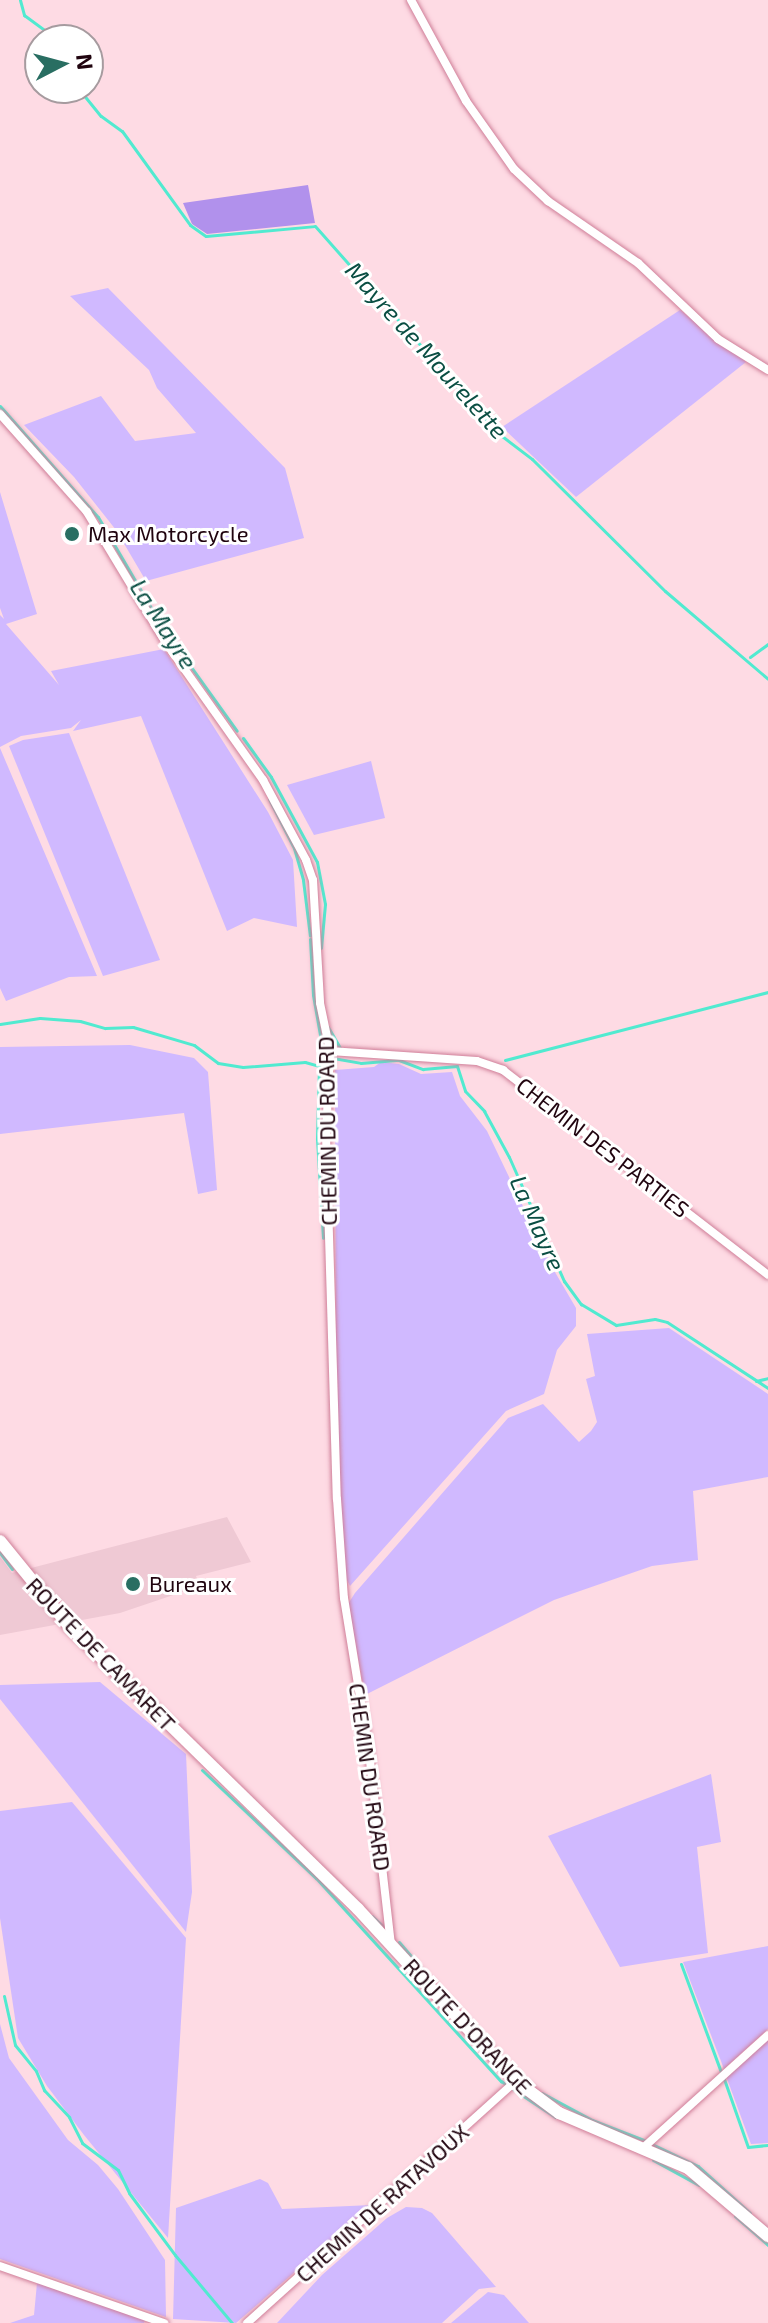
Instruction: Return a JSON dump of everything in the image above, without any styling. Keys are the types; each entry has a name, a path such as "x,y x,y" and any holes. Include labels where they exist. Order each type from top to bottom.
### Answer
{"main road":[{"name":"ROUTE DE CAMARET","path":"0,1541 69,1626 206,1762"},
{"name":"ROUTE D'ORANGE","path":"206,1762 391,1944 516,2081 559,2113 688,2168 768,2236"}],"street":[{"path":"411,0 466,101 514,169 548,201 638,263 718,339 768,370"},
{"name":"CHEMIN DU ROARD","path":"0,414 87,512 166,643 263,780 306,860 313,880 320,1003 330,1051 326,1135 337,1499 344,1598 369,1752 391,1944"},
{"name":"CHEMIN DES PARTIES","path":"330,1051 477,1061 503,1070 766,1270"},
{"path":"644,2147 768,2035"},
{"name":"CHEMIN DE RATAVOUX","path":"247,2323 516,2081"},
{"path":"0,2266 164,2323"}],"shaded area":[{"path":"308,185 315,223 207,234 192,224 183,203"},
{"path":"108,288 285,468 304,538 146,581 116,530 74,477 24,425 101,396 135,441 196,433 157,388 149,370 70,296"},
{"path":"680,310 746,362 576,497 502,427"},
{"path":"0,492 37,614 6,624 59,685 51,671 164,649 268,812 293,860 297,927 254,918 227,931 141,716 73,731 81,720 71,728 21,736 0,747 0,615 4,619 0,608"},
{"path":"69,733 160,960 103,976 9,746 23,740"},
{"path":"0,748 97,976 69,977 6,1001 0,988"},
{"path":"371,761 385,818 314,835 287,785"},
{"path":"130,1045 194,1058 208,1072 217,1190 198,1194 184,1113 0,1134 0,1047"},
{"path":"381,1062 399,1064 421,1074 452,1072 460,1096 487,1131 552,1267 576,1308 576,1326 557,1350 544,1394 506,1411 350,1586 345,1576 336,1428 335,1070 374,1067"},
{"path":"669,1328 768,1394 768,1477 693,1491 698,1560 652,1566 554,1600 365,1695 348,1604 355,1593 508,1418 543,1404 579,1442 591,1431 597,1422 586,1379 595,1376 587,1334"},
{"path":"227,1517 251,1562 196,1576 200,1586 120,1613 0,1635 0,1557 12,1573"},
{"path":"100,1682 186,1754 192,1892 186,1932 0,1699 0,1685"},
{"path":"711,1774 721,1842 697,1847 708,1953 620,1967 548,1836"},
{"path":"72,1802 186,1938 168,2238 47,2086 18,2038 0,1918 0,1811"},
{"path":"768,1946 768,2029 724,2069 683,1962"},
{"path":"0,2024 9,2058 68,2140 98,2165 118,2189 165,2260 166,2317 0,2259"},
{"path":"768,2040 768,2143 751,2144 726,2076"},
{"path":"260,2179 268,2183 282,2209 372,2205 236,2323 173,2319 176,2208"},
{"path":"406,2207 422,2208 432,2213 496,2287 479,2289 442,2323 277,2323 322,2275 387,2218"},
{"path":"37,2283 145,2320 144,2323 10,2323 34,2315"},
{"path":"488,2292 504,2295 529,2323 451,2323"}],"waterway":[{"name":"Mayre de Mourelette","path":"20,0 24,15 36,24"},
{"name":"Mayre de Mourelette","path":"91,104 101,116 122,131 190,225 206,236 315,226 498,433 532,459 665,591 768,679"},
{"name":"La Mayre","path":"0,406 98,517 161,625 237,731"},
{"path":"750,657 768,644"},
{"path":"243,738 271,777 317,862 325,904 321,948"},
{"name":"La Mayre","path":"269,799 294,848 303,880 310,936"},
{"name":"La Mayre","path":"310,939 313,995 323,1052"},
{"path":"505,1060 768,992"},
{"path":"0,1024 40,1018 80,1021 105,1028 133,1027 194,1045 218,1063 243,1067 305,1062 319,1066 317,1139 323,1238"},
{"path":"328,1027 340,1048"},
{"name":"La Mayre","path":"333,1058 361,1063 399,1060 423,1069 457,1066 465,1091 484,1111 509,1157 564,1281 581,1304 616,1325 655,1319 667,1322 768,1388"},
{"name":"La Mayre","path":"756,1381 768,1378"},
{"path":"0,1553 12,1569"},
{"path":"68,1615 82,1630"},
{"path":"202,1770 316,1878 501,2081 555,2117"},
{"path":"372,1916 387,1930"},
{"path":"399,1942 429,1977"},
{"path":"681,1964 721,2072"},
{"path":"4,1996 15,2045 36,2071 44,2090 69,2117 82,2143 118,2170 129,2193 175,2255 232,2323"},
{"path":"724,2079 748,2147 768,2145"},
{"path":"542,2093 592,2120 644,2140"},
{"path":"652,2144 698,2166 750,2213"},
{"path":"653,2160 699,2185"},
{"path":"735,2216 768,2245"}],"place":[{"name":"Max Motorcycle","path":"72,534"},
{"name":"Bureaux","path":"133,1584"}]}
